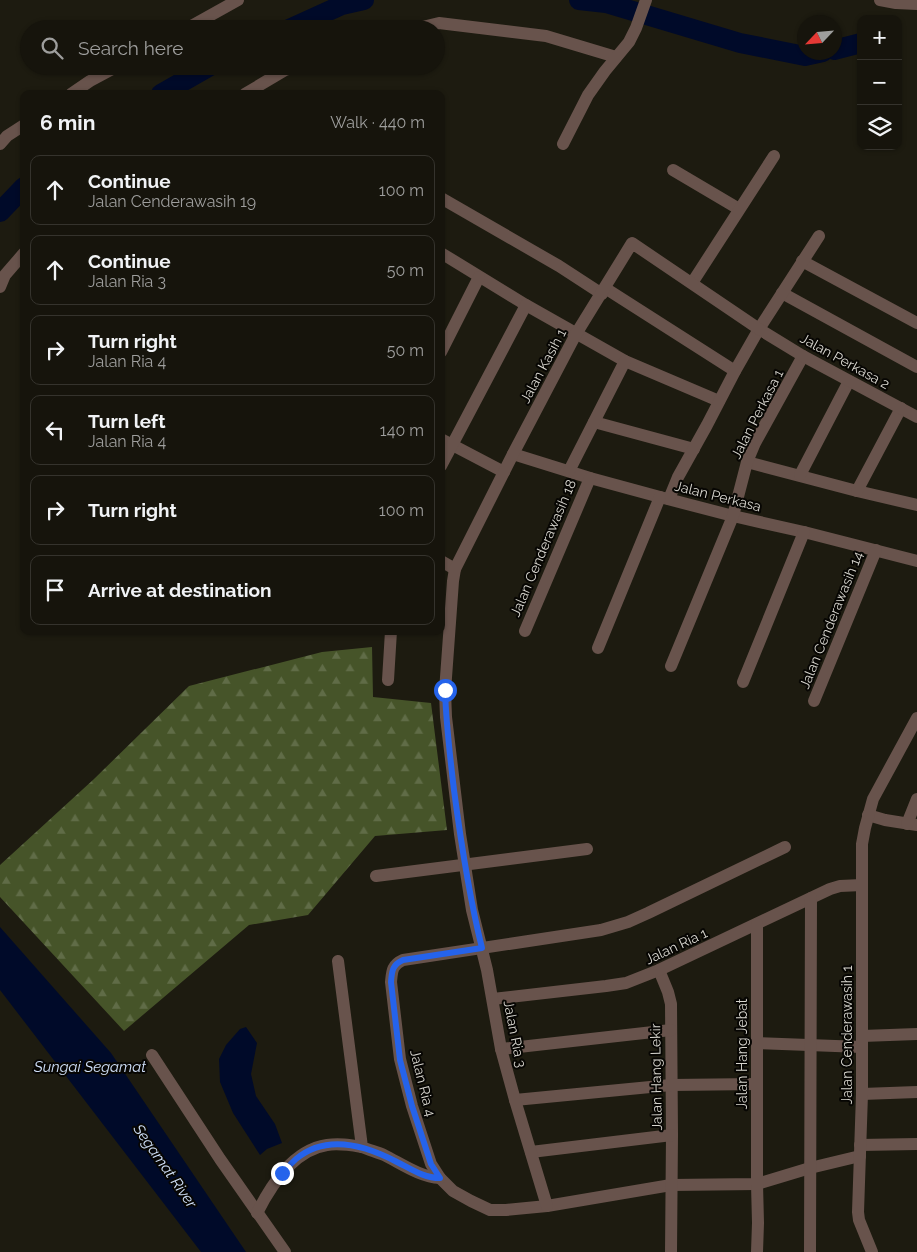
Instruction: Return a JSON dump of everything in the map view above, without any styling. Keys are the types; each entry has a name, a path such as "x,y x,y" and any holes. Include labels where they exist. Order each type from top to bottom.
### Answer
{"street":[{"path":"202,20 238,0"},
{"path":"564,144 588,95 629,42 646,0"},
{"path":"880,0 917,4"},
{"path":"445,24 546,36 616,57"},
{"path":"78,90 101,75"},
{"path":"252,90 277,75"},
{"path":"0,144 7,136 20,128"},
{"path":"692,283 774,156"},
{"path":"673,170 738,209"},
{"path":"445,200 603,291 735,371"},
{"path":"598,648 664,498 678,478 759,329 819,236"},
{"name":"Jalan Kasih 1","path":"455,569 576,334 632,243"},
{"name":"Jalan Perkasa 2","path":"632,243 759,329 803,356 900,408 916,413"},
{"path":"445,256 625,361 719,401"},
{"path":"0,288 5,275 20,257"},
{"path":"802,261 917,323"},
{"path":"445,344 479,277"},
{"path":"782,293 917,367"},
{"path":"504,472 447,442 526,305"},
{"name":"Jalan Perkasa 1","path":"671,666 733,516 755,444 803,356"},
{"path":"569,471 625,361"},
{"path":"800,475 849,381"},
{"path":"857,491 900,408"},
{"path":"594,422 694,449"},
{"name":"Jalan Perkasa","path":"513,454 590,478 664,498 917,561"},
{"path":"748,462 857,491 916,502"},
{"name":"Jalan Cenderawasih 18","path":"525,631 590,478"},
{"path":"743,682 804,532"},
{"name":"Jalan Cenderawasih 14","path":"814,701 876,550"},
{"path":"445,563 455,569"},
{"name":"Jalan Ria 3","path":"455,569 452,589 446,717 464,865 472,910 493,999 501,1049 547,1206"},
{"path":"388,680 391,635"},
{"name":"Jalan Cenderawasih 1","path":"872,1252 859,1220 858,1212 862,1094 862,844 873,799 917,718"},
{"path":"868,815 912,824 912,809 917,800"},
{"path":"482,948 601,930 621,924 648,913 785,847"},
{"path":"376,876 587,850"},
{"name":"Jalan Ria 1","path":"493,999 626,983 659,970 811,898 840,886 862,885"},
{"path":"810,1252 811,898"},
{"name":"Jalan Hang Jebat","path":"757,924 757,1252"},
{"name":"Jalan Ria 4","path":"482,948 403,960 396,963 391,982 400,1060 412,1106 431,1164 440,1178 453,1191 471,1202 490,1210 506,1210 547,1206 671,1185 757,1184 860,1150 917,1144"},
{"path":"338,961 362,1147"},
{"name":"Jalan Hang Lekir","path":"659,970 671,1004 671,1252"},
{"path":"501,1049 671,1030"},
{"path":"757,1043 811,1044 862,1041 917,1034"},
{"path":"152,1055 220,1159 285,1252"},
{"path":"515,1100 671,1085 757,1084"},
{"path":"862,1094 917,1092"},
{"path":"531,1152 672,1135"},
{"path":"257,1213 268,1192 282,1173 297,1158 312,1149 325,1145 341,1144 362,1147 382,1154 420,1174 432,1178 440,1178"}],"green space":[{"path":"372,647 373,697 431,703 447,830 375,836 308,915 249,925 124,1031 0,897 0,865 94,779 189,686 322,652"}],"water":[{"name":"Sungai Segamat","path":"0,927 111,1053 246,1252 201,1252 0,990"},
{"path":"246,1027 257,1043 251,1074 256,1096 275,1124 282,1143 267,1149 260,1155 233,1113 220,1082 219,1059 226,1045 240,1029"}],"waterway":[{"path":"309,20 342,5 364,0"},
{"path":"579,0 606,3 740,43 797,54"},
{"path":"842,48 857,44"},
{"path":"168,90 194,75"},
{"path":"0,212 20,191"}],"route":[{"path":"282,1173 297,1158 312,1149 325,1145 341,1144 362,1147 382,1154 420,1174 432,1178 440,1178 431,1164 412,1106 400,1060 391,982 396,963 403,960 482,948 472,910 460,834 446,717 445,690"}],"water label":[{"name":"Segamat River","path":"165,1166"}]}
